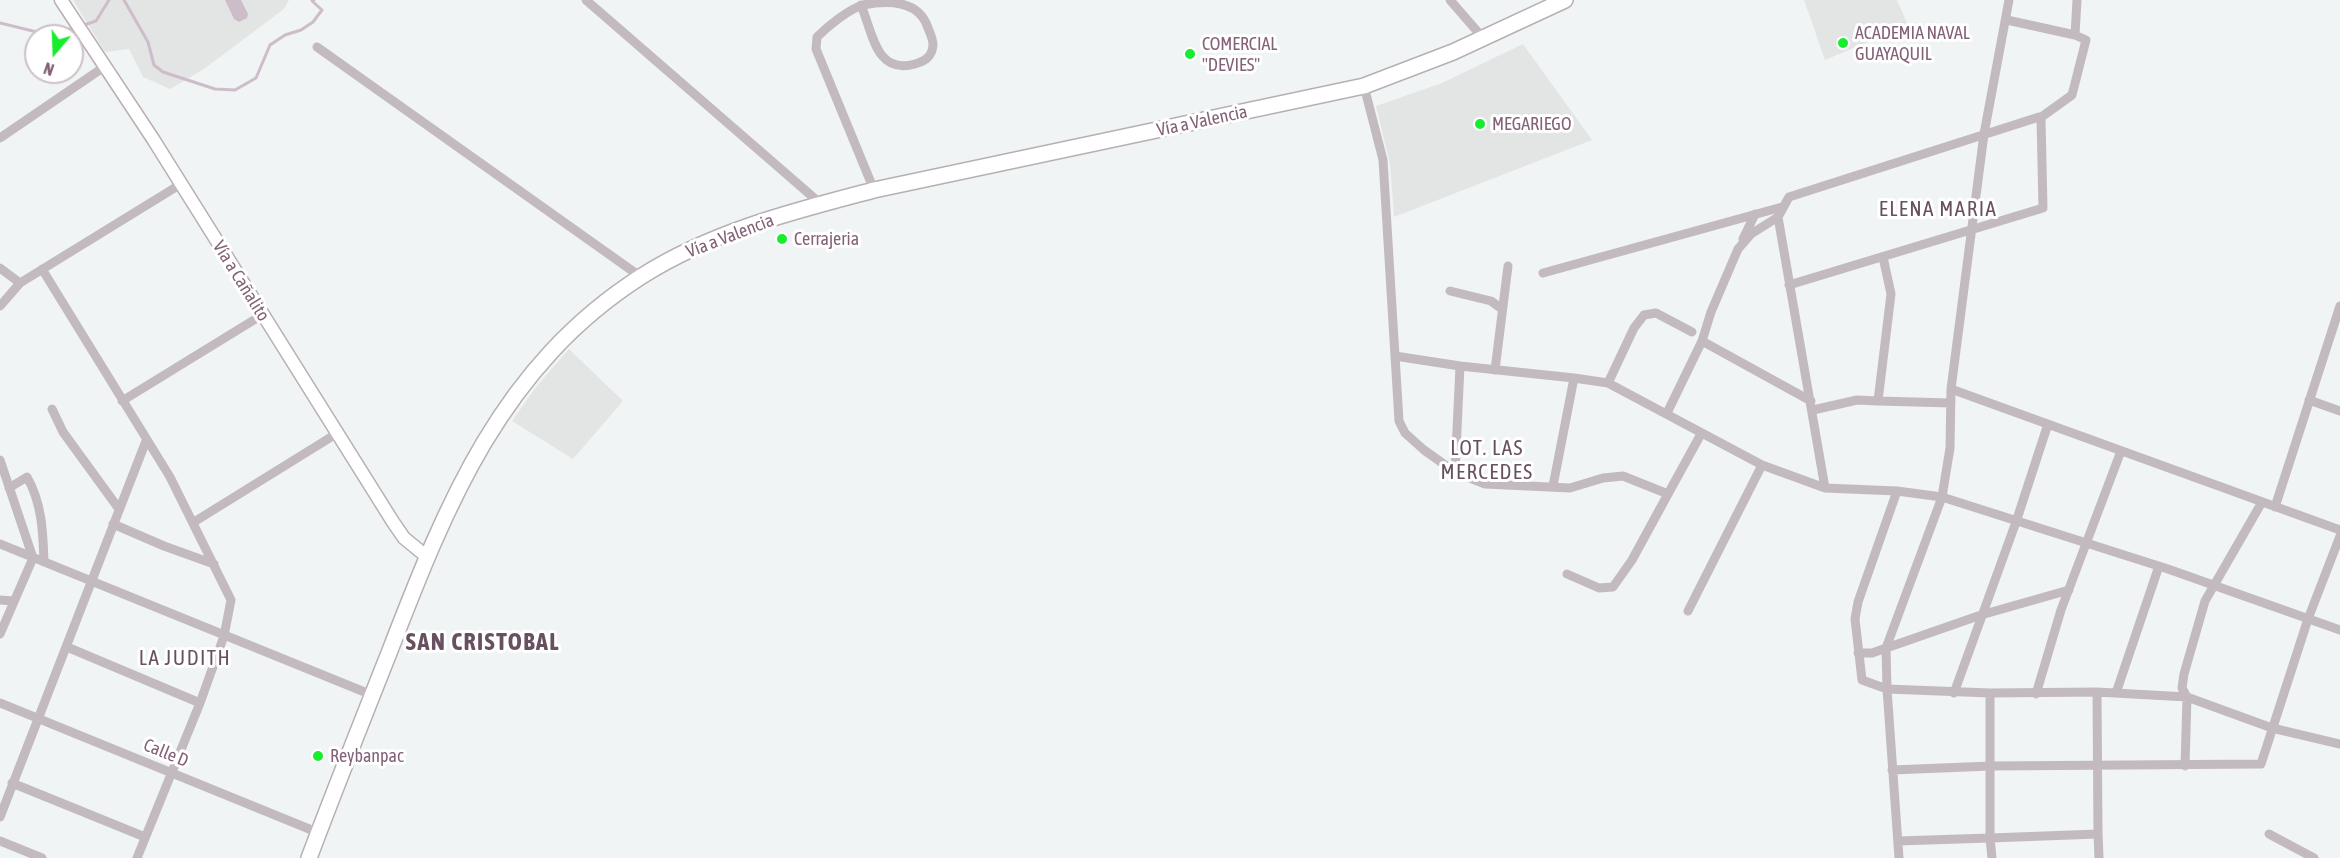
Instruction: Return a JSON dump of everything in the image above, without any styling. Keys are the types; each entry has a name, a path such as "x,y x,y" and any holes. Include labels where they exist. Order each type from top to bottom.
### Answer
{"highway":[{"name":"Vía a Valencia","path":"309,858 426,556 479,448 496,420 560,341 581,320 641,277 731,232 874,190 1365,86 1484,38 1565,0"}],"main road":[{"name":"Vía a Cañalito","path":"61,0 181,184 336,434 404,538 426,556"}],"street":[{"path":"586,0 821,204"},
{"path":"1450,0 1484,38"},
{"path":"1899,858 1886,648 1942,497 1950,448 1951,389 1974,228 1984,134 2009,0"},
{"path":"2075,35 2077,0"},
{"path":"861,5 884,61 890,65 906,66 924,61 930,56 933,41 925,18 919,10 900,1 861,5 821,34 816,42 816,49 874,190"},
{"path":"1825,488 1778,218 1782,207 1789,197 2040,118 2072,95 2086,40 2075,35 2007,20"},
{"path":"317,47 641,277"},
{"path":"0,138 104,67"},
{"path":"1365,86 1383,160 1401,428 1424,450 1455,472 1494,485 1570,488 1603,478 1623,476 1668,494"},
{"path":"1789,285 2044,206 2040,118"},
{"path":"0,306 20,284 42,269 181,184"},
{"path":"1543,273 1782,207"},
{"path":"1667,413 1702,341 1717,297 1755,214"},
{"path":"1738,249 1751,234 1778,218"},
{"path":"1878,401 1892,294 1882,256"},
{"path":"1495,370 1508,266"},
{"path":"0,268 20,284"},
{"path":"42,269 194,522 231,600 224,636 200,703 137,858"},
{"path":"1450,291 1491,301 1502,309"},
{"path":"2275,507 2340,306"},
{"path":"1608,383 1634,328 1644,315 1656,313 1692,332"},
{"path":"122,401 262,315"},
{"path":"1702,341 1812,405 1857,400 1951,403"},
{"path":"1395,356 1608,383 1762,465 1825,488 1897,491 1942,497 2159,566 2340,630"},
{"path":"1455,472 1460,366"},
{"path":"1553,486 1574,378"},
{"path":"1951,389 2340,530"},
{"path":"2309,400 2340,411"},
{"path":"52,410 63,432 119,509"},
{"path":"1954,693 2016,522 2048,424"},
{"path":"194,522 336,434"},
{"path":"1567,574 1599,588 1612,587 1632,560 1701,434"},
{"path":"0,817 146,441"},
{"path":"2036,694 2069,590 2121,451"},
{"path":"0,460 33,558 0,634"},
{"path":"1689,611 1762,465"},
{"path":"9,488 27,477 32,485 43,522 44,562"},
{"path":"1897,491 1855,611 1862,680 1887,689 1954,693 2097,692 2187,698 2272,728 2340,744"},
{"path":"2185,766 2187,698 2182,688 2205,601 2216,586 2262,502"},
{"path":"113,524 214,564"},
{"path":"1892,770 1991,766 2261,764 2308,619 2340,536"},
{"path":"0,544 372,695"},
{"path":"2116,693 2159,566"},
{"path":"1858,653 1872,653 1981,615 2069,590"},
{"path":"0,600 14,601"},
{"path":"67,647 200,703"},
{"path":"2097,692 2099,858"},
{"path":"1990,693 1992,858"},
{"name":"Calle D","path":"0,703 319,833"},
{"path":"12,783 145,837"},
{"path":"1898,841 2098,834"},
{"path":"2269,834 2314,858"},
{"path":"0,841 42,858"}],"shaded area":[{"path":"73,0 289,0 284,9 204,69 170,89 143,77 129,49 105,52"},
{"path":"225,0 241,0 248,14 247,18 239,22 234,19"},
{"name":"ACADEMIA NAVAL GUAYAQUIL","path":"1804,0 1897,0 1908,25 1825,60"},
{"name":"MEGARIEGO","path":"1523,44 1592,140 1394,217 1390,164 1376,106 1442,83"},
{"path":"569,349 623,401 573,459 512,421 536,387"}],"waterway":[{"path":"84,25 96,21 109,0"},
{"path":"124,0 148,42 154,65 163,72 215,89 235,90 256,78 270,45 313,22 322,10 312,1 314,0"},
{"path":"0,23 24,29"}],"place":[{"name":"ACADEMIA NAVAL GUAYAQUIL","path":"1843,43"},
{"name":"COMERCIAL \"DEVIES\"","path":"1190,54"},
{"name":"MEGARIEGO","path":"1480,124"},
{"name":"Cerrajeria","path":"782,239"},
{"name":"Reybanpac","path":"318,756"}],"district":[{"name":"ELENA MARIA","path":"1938,209"},
{"name":"LOT. LAS MERCEDES","path":"1487,460"},
{"name":"SAN CRISTOBAL","path":"483,642"},
{"name":"LA JUDITH","path":"185,658"}]}
